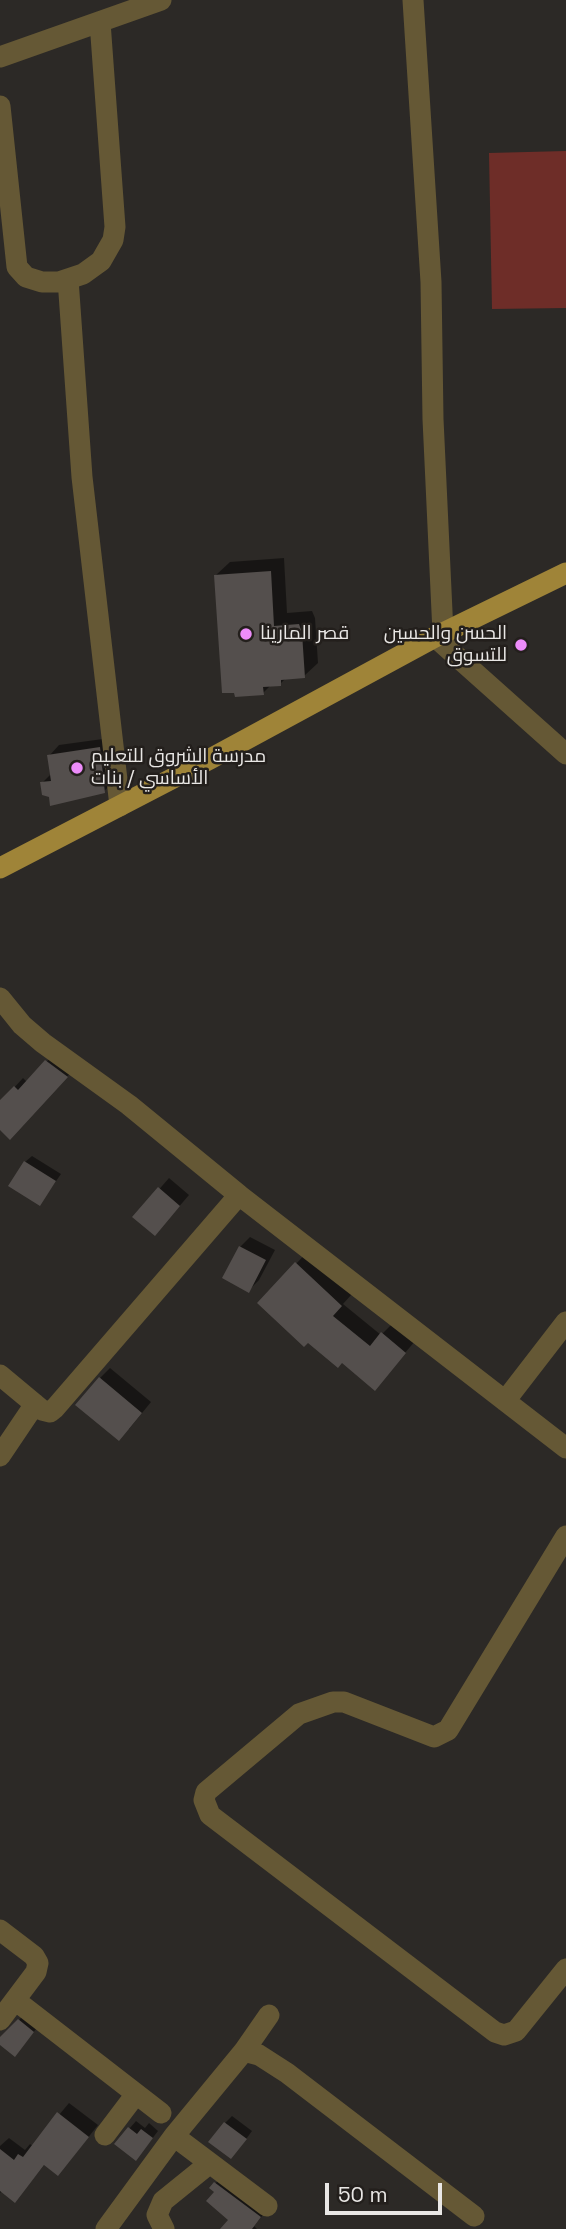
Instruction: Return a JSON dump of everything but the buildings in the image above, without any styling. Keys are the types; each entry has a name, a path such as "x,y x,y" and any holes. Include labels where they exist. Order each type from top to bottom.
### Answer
{"main road":[{"path":"0,868 439,635 566,573"}],"street":[{"path":"0,57 100,22 136,4 161,0"},
{"path":"413,0 431,282 439,635 566,754"},
{"path":"0,106 17,267 26,277 41,282 68,279 83,274 101,261 113,240 115,227 100,22"},
{"path":"68,279 82,477 120,806"},
{"path":"0,998 22,1025 43,1043 130,1105 239,1195 566,1448"},
{"path":"0,1375 43,1410 50,1412 239,1195"},
{"path":"505,1401 566,1322"},
{"path":"0,1456 35,1404"},
{"path":"566,1535 448,1730 434,1737 344,1702 333,1702 299,1714 206,1792 204,1800 210,1815 495,2032 504,2035 516,2031 566,1969"},
{"path":"0,1930 34,1956 38,1964 36,1972 0,2020"},
{"path":"15,2000 161,2113"},
{"path":"106,2229 174,2136 244,2051 269,2015"},
{"path":"244,2051 259,2055 287,2073 474,2216"},
{"path":"105,2135 136,2094"},
{"path":"174,2136 267,2206"},
{"path":"164,2229 157,2215 163,2201 210,2163"}],"shaded area":[{"path":"566,151 566,308 492,309 489,153"}],"place":[{"name":"قصر المارينا","path":"246,634"},
{"name":"الحسن والحسين للتسوق","path":"521,645"},
{"name":"مدرسة الشروق للتعليم الأساسي / بنات","path":"77,768"}]}
